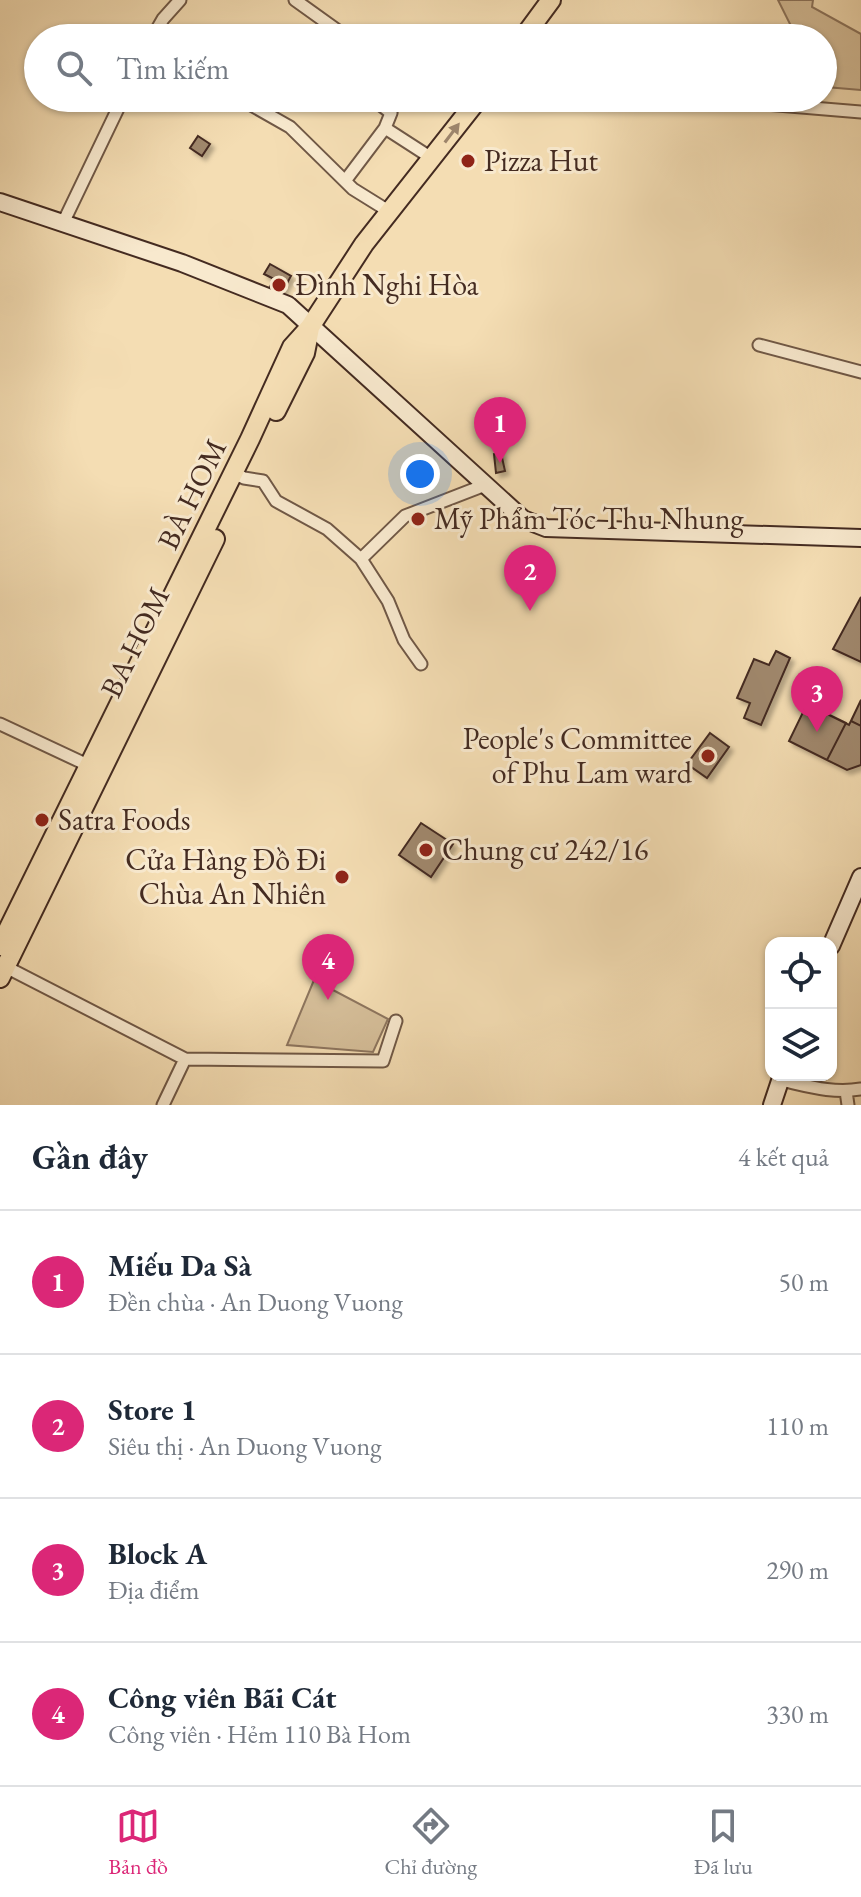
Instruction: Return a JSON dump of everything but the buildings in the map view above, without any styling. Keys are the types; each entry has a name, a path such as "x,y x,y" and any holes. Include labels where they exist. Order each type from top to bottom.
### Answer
{"main road":[{"path":"533,24 551,0"},
{"name":"BA HOM","path":"3,973 96,769 239,475 305,353 310,327 364,244 468,112"},
{"path":"0,202 182,263 288,305 523,519 546,528 861,538"},
{"path":"0,946 96,769"},
{"path":"835,937 861,877"},
{"path":"772,1105 781,1081"}],"street":[{"path":"160,24 180,0"},
{"path":"295,0 328,24"},
{"path":"837,110 861,112"},
{"path":"63,223 116,112"},
{"path":"264,112 290,127 353,189 390,212"},
{"path":"345,181 385,128 390,112"},
{"path":"385,128 433,159"},
{"path":"759,345 861,372"},
{"path":"239,475 263,481 276,501 327,529 361,559 388,601 404,640 421,664"},
{"path":"361,559 405,516 485,485"},
{"path":"0,724 96,769"},
{"path":"3,973 185,1059 383,1061 396,1021"},
{"path":"163,1103 185,1059"},
{"path":"794,1081 818,1089 861,1089"},
{"path":"846,1091 848,1105"}],"shaded area":[{"path":"778,0 813,0 812,7 861,34 861,90 837,88 837,24 790,24"},
{"path":"314,980 388,1019 373,1052 287,1045"}],"place":[{"name":"Pizza Hut","path":"468,161"},
{"name":"Đình Nghi Hòa","path":"279,285"},
{"name":"Miếu Da Sà","path":"500,463"},
{"name":"Mỹ Phẩm Tóc Thu Nhung","path":"418,519"},
{"name":"Store 1","path":"530,611"},
{"name":"Block A","path":"817,732"},
{"name":"People's Committee of Phu Lam ward","path":"708,756"},
{"name":"Satra Foods","path":"42,820"},
{"name":"Chung cư 242/16","path":"426,850"},
{"name":"Cửa Hàng Đồ Đi Chùa An Nhiên","path":"342,877"},
{"name":"Công viên Bãi Cát","path":"328,1000"}]}
